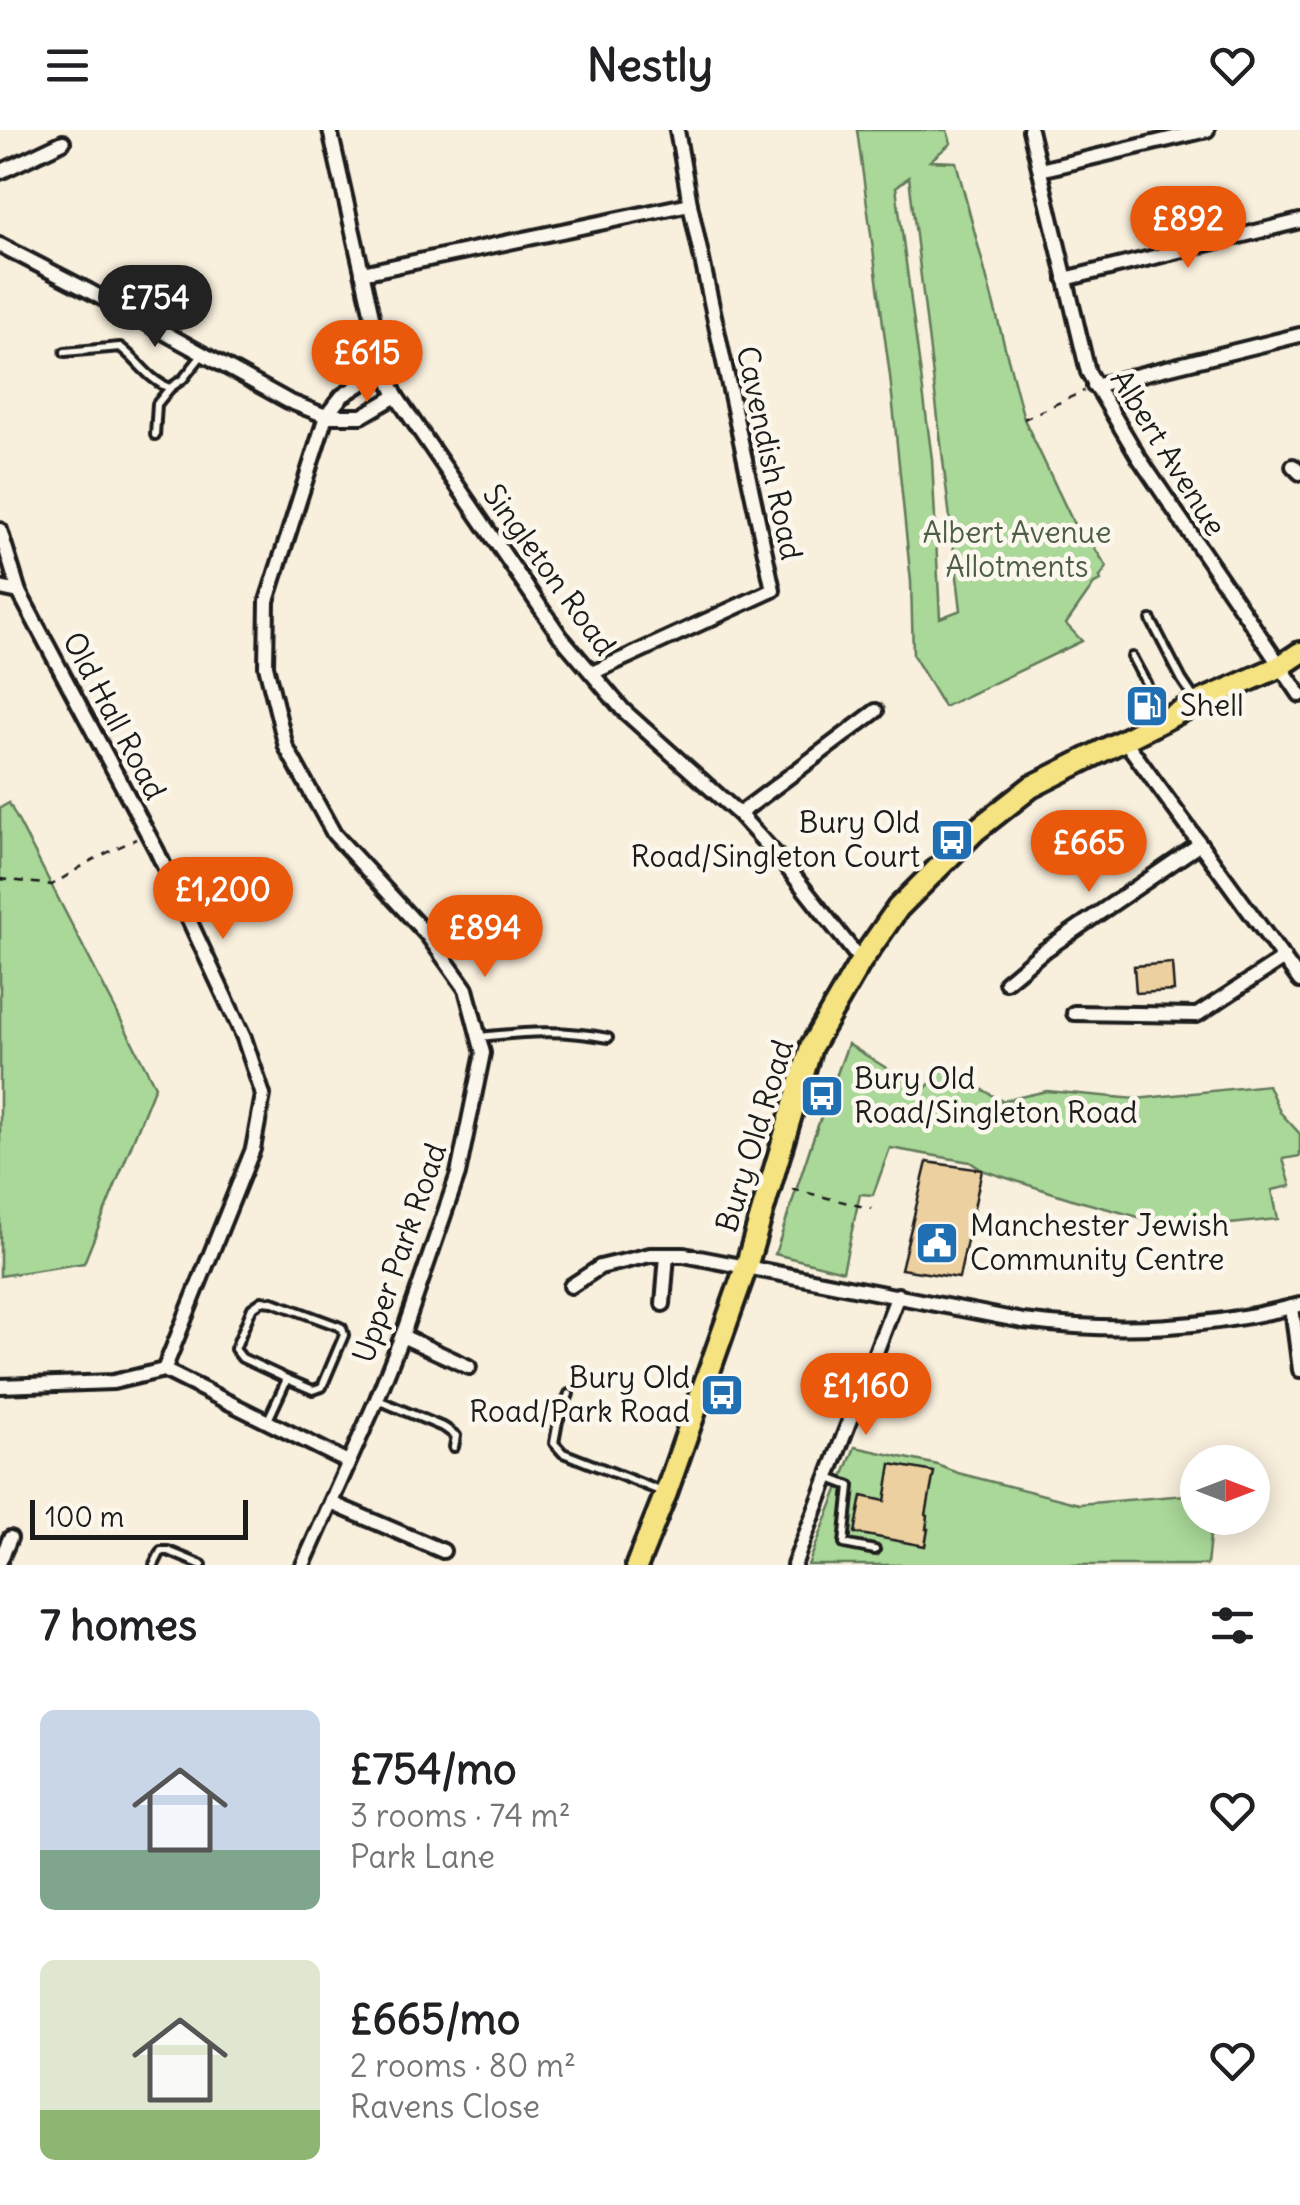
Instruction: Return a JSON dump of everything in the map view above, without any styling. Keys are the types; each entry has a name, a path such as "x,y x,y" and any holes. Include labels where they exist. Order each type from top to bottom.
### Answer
{"main road":[{"name":"Bury Old Road","path":"637,1565 746,1267 811,1047 861,961 898,908 975,831 1031,787 1197,703 1279,667 1300,653"}],"street":[{"name":"Singleton Road","path":"330,130 384,369 396,396 560,636 623,710 740,814 861,961"},
{"name":"Cavendish Road","path":"592,673 774,590 677,130"},
{"name":"Albert Avenue","path":"1030,130 1094,386 1138,458 1300,695"},
{"path":"1040,170 1207,130"},
{"path":"0,172 63,142"},
{"path":"362,274 690,204"},
{"path":"1065,280 1300,221"},
{"path":"0,245 288,401 326,416 362,416 396,396"},
{"path":"1094,386 1300,336"},
{"path":"326,416 342,396 384,369"},
{"name":"Upper Park Road","path":"303,1565 402,1336 458,1174 482,1053 466,989 428,936 334,834 286,747 266,666 268,601 326,416"},
{"name":"Old Hall Road","path":"0,530 19,592 148,834 244,1038 263,1095 253,1149 164,1370"},
{"path":"0,588 19,592"},
{"path":"740,814 876,711"},
{"path":"1125,741 1300,980"},
{"path":"1006,982 1041,953 1200,844"},
{"path":"1074,1013 1197,1015 1284,958"},
{"path":"571,1286 600,1267 650,1255 684,1255 1076,1328 1129,1330 1200,1323 1296,1306 1300,1370"},
{"path":"664,1304 667,1255"},
{"path":"794,1565 898,1295"},
{"path":"402,1336 469,1367"},
{"path":"0,1386 113,1382 164,1370 348,1462"},
{"path":"331,1502 444,1551"},
{"path":"0,1561 10,1538"}],"lane":[{"path":"66,352 120,347 156,383 170,388"},
{"path":"154,434 157,404 204,353"},
{"path":"1151,620 1197,703"},
{"path":"1132,657 1161,722"},
{"path":"479,1038 565,1031 608,1038"},
{"path":"262,1301 344,1331 320,1389 287,1379 242,1358 235,1349 252,1308 262,1301"},
{"path":"268,1421 287,1379"},
{"path":"570,1394 558,1421 554,1443 564,1452 666,1494"},
{"path":"377,1399 445,1428 456,1436 454,1448"},
{"path":"828,1477 850,1486 844,1544 876,1550"},
{"path":"154,1565 161,1550 202,1565"}],"path":[{"path":"1024,419 1094,386"},
{"path":"0,879 52,885 92,860 148,834"},
{"path":"792,1189 872,1209"}],"green space":[{"name":"Albert Avenue Allotments","path":"857,130 947,130 951,143 930,161 956,162 1024,419 1082,541 1088,538 1107,567 1101,581 1094,584 1066,624 1082,641 944,707 913,655 911,582 890,376","holes":["909,177 961,610 940,618 932,459 896,187"]},
{"path":"9,803 155,1086 84,1263 0,1276 0,808"},
{"path":"848,1044 923,1091 945,1067 1002,1101 1047,1091 1136,1099 1268,1085 1280,1112 1300,1134 1300,1156 1283,1159 1291,1186 1272,1190 1278,1219 1183,1229 1075,1200 982,1170 970,1162 890,1148 873,1195 860,1194 843,1271 775,1254"},
{"path":"855,1447 938,1465 1079,1504 1180,1495 1180,1535 1210,1535 1207,1565 808,1565"}],"building":[{"path":"1172,963 1174,991 1136,993 1134,966"},
{"name":"Manchester Jewish Community Centre","path":"927,1162 982,1170 959,1278 901,1269"},
{"path":"891,1464 934,1472 925,1546 855,1533 862,1496 885,1501"}],"place":[{"name":"Shell","path":"1147,706"},
{"name":"Bury Old Road/Singleton Court","path":"952,840"},
{"name":"Bury Old Road/Singleton Road","path":"822,1096"},
{"name":"Manchester Jewish Community Centre","path":"937,1243"},
{"name":"Bury Old Road/Park Road","path":"722,1395"}]}
